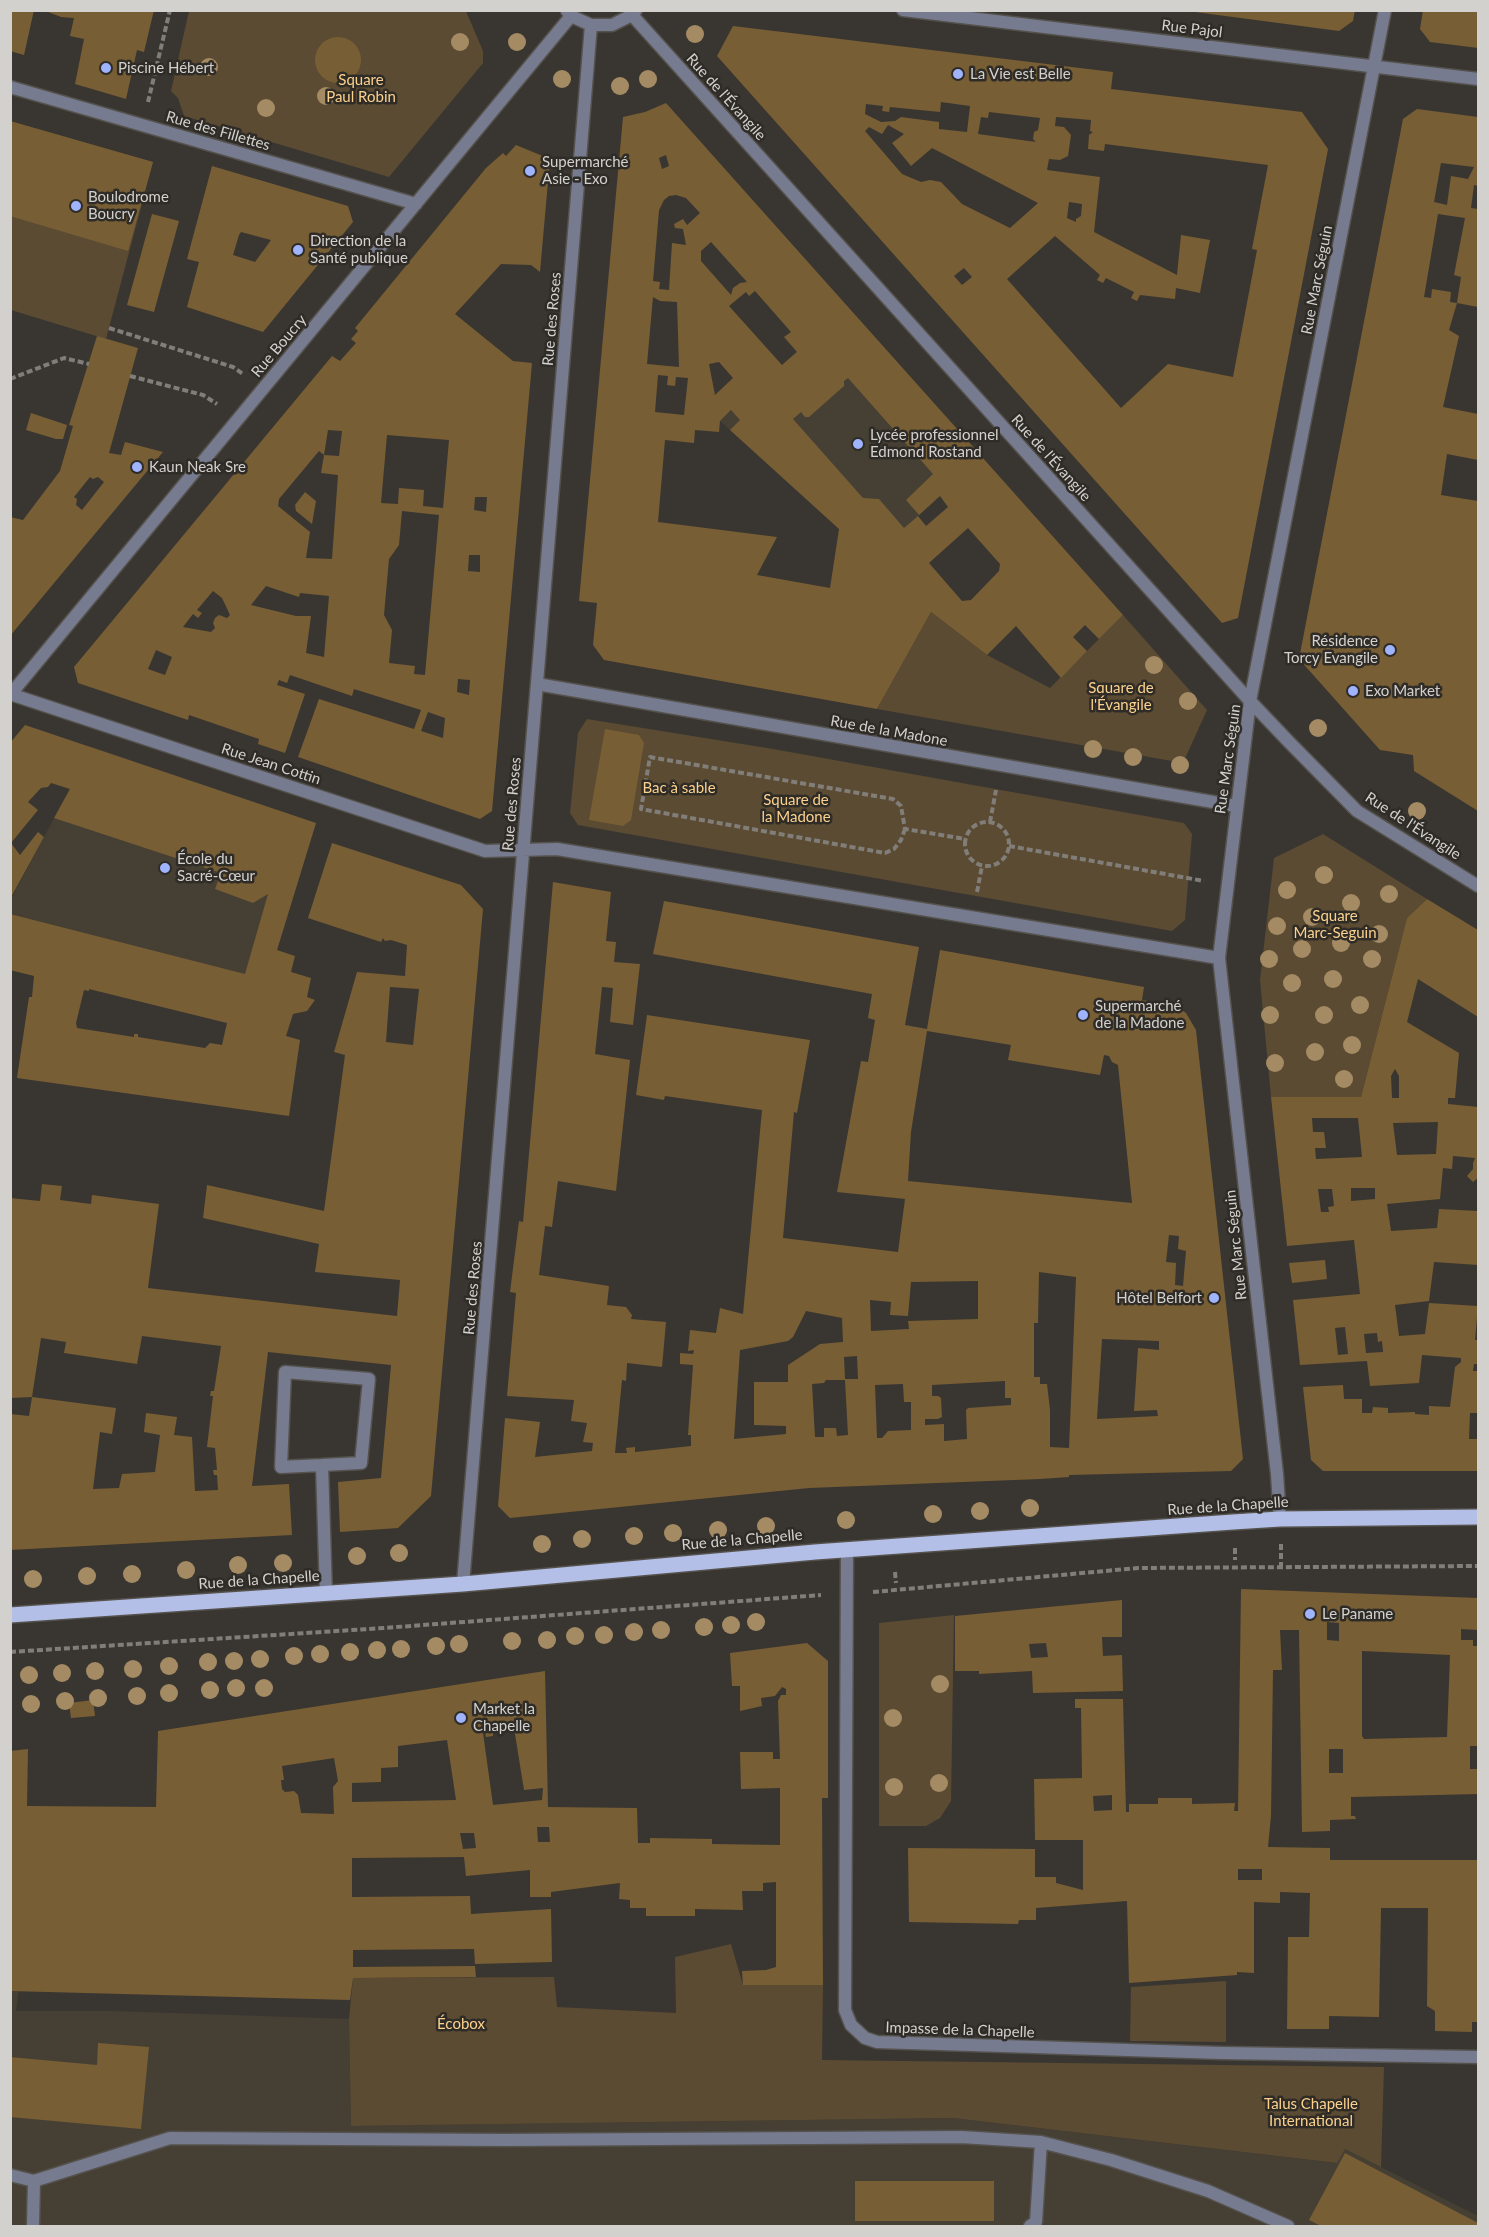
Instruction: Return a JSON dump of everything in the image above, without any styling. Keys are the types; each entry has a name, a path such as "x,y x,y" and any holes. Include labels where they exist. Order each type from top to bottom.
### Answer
{"main road":[{"name":"Rue de la Chapelle","path":"10,1615 463,1584 847,1550 1280,1519 1479,1517"}],"street":[{"name":"Rue Pajol","path":"903,10 1479,79"},
{"name":"Rue Marc Séguin","path":"1280,1519 1277,1474 1219,958 1250,701 1385,10"},
{"path":"568,14 591,25 612,25 634,13"},
{"name":"Rue de l'Évangile","path":"634,13 1250,701 1358,811 1479,886"},
{"name":"Rue Boucry","path":"11,694 416,204 568,14"},
{"name":"Rue des Roses","path":"463,1584 591,25"},
{"name":"Rue des Fillettes","path":"10,87 416,204"},
{"name":"Rue de la Madone","path":"537,684 1236,806"},
{"name":"Rue Jean Cottin","path":"11,694 485,851 524,848"},
{"path":"524,848 568,851 1219,958"},
{"path":"285,1372 369,1379 361,1463 322,1465 281,1467 285,1372"},
{"path":"322,1465 326,1594"},
{"name":"Impasse de la Chapelle","path":"847,1550 845,2010 851,2025 865,2038 877,2042 1210,2053 1479,2057"},
{"path":"10,2175 34,2181 170,2138 504,2140 961,2137 1041,2142 1111,2160 1208,2191 1288,2226"},
{"path":"1030,2226 1036,2222 1041,2142"},
{"path":"33,2226 34,2181"}],"path":[{"path":"147,106 170,10"},
{"path":"109,328 233,367"},
{"path":"10,379 63,358 88,364"},
{"path":"130,376 203,395"},
{"path":"650,757 893,799 901,806 905,829 894,849 885,853 640,809 650,757"},
{"path":"990,822 1000,765"},
{"path":"990,822 1005,830 1009,846 1003,860 997,865 982,866 967,856 965,839 968,831 974,825 990,822"},
{"path":"905,829 965,839"},
{"path":"1009,846 1210,882"},
{"path":"1235,1548 1235,1560"},
{"path":"10,1652 384,1628 846,1594 1138,1568 1479,1566"},
{"path":"895,1571 896,1583"}],"shaded area":[{"name":"Lycée professionnel Edmond Rostand","path":"847,306 983,457 872,558 720,421"},
{"name":"École du Sacré-Cœur","path":"92,747 316,823 253,1029 11,970 11,899"},
{"path":"19,1989 16,2011 115,2011 349,2019 351,2126 953,2118 1336,2163 1345,2149 1478,2216 1478,2226 11,2226 10,1990"}],"green space":[{"name":"Square Paul Robin","path":"189,11 466,11 483,51 483,63 389,177 184,116 178,98 171,91"},
{"name":"Boulodrome Boucry","path":"10,121 153,162 106,339 11,310"},
{"name":"Square de l'Évangile","path":"931,612 987,655 1050,688 1123,615 1207,710 1183,763 877,709"},
{"name":"Square de la Madone","path":"587,719 773,749 1184,823 1192,834 1185,920 1172,931 578,825 570,813 578,733"},
{"name":"Square Marc-Seguin","path":"1323,834 1427,899 1407,918 1361,1097 1271,1097 1260,980 1274,858"},
{"path":"954,1615 951,1801 940,1818 926,1826 879,1826 879,1623"},
{"name":"Talus Chapelle International","path":"731,1944 743,1985 823,1985 822,2060 1384,2067 1381,2167 1345,2149 1337,2163 953,2118 351,2126 349,2019 353,1978 554,1977 557,2007 676,2013 675,1957"},
{"path":"1226,1981 1226,2042 1130,2041 1131,1987"}],"building":[{"path":"10,10 34,10 24,55 10,51"},
{"name":"Piscine Hébert","path":"43,10 154,10 144,52 137,50 126,99 75,84 84,39 70,36 74,18 61,17"},
{"path":"1180,10 1355,10 1353,21 1339,31"},
{"path":"1423,10 1478,10 1478,48 1430,42 1420,29"},
{"path":"733,26 1113,72 1111,89 1302,112 1328,149 1238,618 1222,623 717,56","holes":["941,102 970,106 967,132 939,129 939,122 901,117 895,121 881,122 865,114 866,104 883,106 882,111 889,112 890,107 940,112","989,112 1040,118 1038,130 1034,132 1033,139 1036,142 978,134 981,117 988,118","1056,117 1091,120 1090,131 1093,132 1089,135 1088,149 1104,151 1105,144 1268,165 1252,249 1257,250 1233,377 1168,364 1121,408 1007,279 1055,236 1100,275 1097,280 1103,283 1106,278 1134,292 1131,298 1137,301 1140,295 1175,299 1176,288 1200,293 1210,240 1181,235 1177,275 1094,232 1100,177 1047,170 1049,159 1060,160 1068,156 1071,135 1064,127 1055,126","888,125 904,134 892,143 911,166 932,148 1038,203 1010,228 962,204 941,182 930,180 921,182 902,174 865,131 869,127 882,134","1069,202 1082,204 1081,216 1076,219 1076,222 1067,218","964,268 972,277 962,285 954,276"]},
{"path":"338,37 354,44 361,60 354,76 338,83 322,76 315,60 322,44"},
{"path":"666,103 1123,615 1099,639 1085,625 1073,637 1087,651 1061,678 1016,626 987,655 931,612 877,709 604,660 593,645 597,603 579,601 623,117 645,112","holes":["666,155 669,166 662,169 659,158","676,195 686,198 700,213 687,225 683,219 674,224 675,228 683,229 686,245 672,243 669,290 659,289 660,282 653,281 659,210 664,200","711,242 747,282 740,283 733,288 731,295 701,261 701,251","755,291 791,332 784,337 797,352 782,365 729,306 746,292 749,296","653,297 660,301 677,302 679,367 647,364","719,362 733,378 715,395 709,364","658,375 668,376 667,385 675,386 676,377 688,378 684,415 655,412","848,378 933,474 906,500 919,515 940,496 948,507 926,526 918,516 904,528 879,499 863,498 793,419 801,412 805,417 809,417 844,386 844,381","731,410 740,420 730,430 839,529 830,588 757,575 777,537 658,522 665,440 694,443 695,430 719,432 720,421","968,528 1000,564 999,571 971,600 962,601 929,563"]},
{"path":"1417,109 1478,117 1478,186 1474,185 1471,208 1478,209 1478,307 1457,303 1449,330 1459,336 1443,407 1478,414 1478,460 1447,454 1441,495 1478,501 1478,811 1414,771 1413,755 1380,750 1299,659 1403,119","holes":["1441,163 1474,167 1468,179 1451,176 1447,205 1434,202","1438,214 1465,218 1454,275 1461,277 1457,303 1450,302 1451,292 1432,289 1431,298 1424,297"]},
{"path":"10,121 153,162 128,251 10,216"},
{"path":"516,145 550,159 540,272 531,265 501,264 455,314 513,361 532,363 492,811 480,819 298,757 319,699 414,729 421,710 354,689 352,696 290,675 287,683 279,680 277,685 305,694 285,753 258,744 259,739 189,715 188,720 78,683 74,667 332,356 340,361 356,343 351,339 358,331 355,328 486,168 503,153 506,156","holes":["328,430 342,431 339,456 324,455","387,435 449,440 443,508 423,506 424,490 399,488 398,504 381,503","319,451 324,455 321,473 338,475 332,559 306,558 310,532 278,506 279,499","475,497 487,497 486,512 474,510","402,511 439,515 425,675 414,674 415,666 389,663 392,630 384,615 389,559 399,545","469,555 480,555 480,572 468,571","266,586 299,597 300,593 329,596 324,657 306,653 311,616 296,616 251,605","213,591 222,598 230,615 227,618 219,615 215,618 213,623 215,628 211,632 183,627 193,614 198,618 202,613 197,610","156,650 172,657 165,675 148,669","458,679 470,680 469,695 457,692","428,712 445,718 443,738 421,731"]},
{"name":"Direction de la Santé publique","path":"212,166 348,206 353,222 263,332 187,307 199,262 187,259","holes":["241,232 271,240 255,262 233,255"]},
{"path":"152,214 179,221 154,312 127,305"},
{"path":"97,336 138,348 109,453 121,455 125,442 163,452 10,636 10,517 23,520 60,471 73,426 69,425","holes":["90,477 93,479 98,477 104,482 82,510 76,505 77,499 74,497"]},
{"path":"31,413 67,425 63,439 26,430"},
{"path":"305,492 316,501 312,524 296,511 295,505"},
{"path":"25,725 316,823 277,950 295,956 291,972 311,978 307,997 315,1000 307,1011 293,1014 286,1036 300,1040 289,1116 17,1078 34,976 10,970 10,914 245,974 268,894 253,903 215,889 221,873 54,818 70,789 51,783 48,787 41,788 28,802 38,810 11,843 20,855 38,832 44,837 10,899 10,743","holes":["89,989 227,1023 222,1045 210,1043 205,1048 138,1037 138,1034 134,1034 134,1037 77,1028 76,1023 84,990 89,991"]},
{"path":"605,729 639,735 644,743 631,820 623,826 589,820"},
{"path":"332,843 461,885 483,909 431,1496 398,1528 340,1532 338,1482 381,1478 391,1365 268,1352 252,1486 289,1484 292,1535 10,1550 10,1414 29,1416 32,1397 10,1398 10,1198 40,1201 42,1184 62,1186 60,1200 91,1204 92,1195 159,1204 148,1288 397,1316 400,1280 315,1272 319,1244 203,1218 207,1185 324,1211 345,1055 334,1052 357,972 405,976 407,945 391,940 385,941 383,938 381,942 308,918","holes":["390,987 419,989 413,1045 386,1042","142,1336 221,1346 214,1391 211,1391 210,1396 213,1396 207,1447 215,1448 217,1470 213,1470 214,1475 217,1475 218,1490 195,1491 192,1437 174,1435 177,1417 146,1413 144,1432 160,1435 155,1472 122,1474 119,1488 93,1489 100,1432 112,1434 116,1408 32,1397 41,1338 66,1342 64,1353 137,1364"]},
{"path":"553,882 611,892 606,941 616,942 614,962 640,964 633,1025 610,1022 613,988 602,987 595,1054 630,1060 616,1191 558,1181 552,1227 545,1226 539,1275 609,1286 607,1305 626,1307 632,1315 631,1319 666,1322 662,1367 627,1363 626,1381 622,1380 615,1453 627,1453 626,1448 635,1447 635,1452 691,1446 691,1435 688,1435 693,1365 680,1364 680,1353 693,1354 694,1350 688,1351 690,1330 716,1333 720,1308 743,1314 762,1110 665,1096 664,1100 636,1095 647,1015 810,1040 797,1113 794,1112 783,1238 898,1252 905,1199 837,1192 861,1061 868,1062 875,1020 868,1018 872,994 653,954 664,901 919,947 905,1025 927,1029 940,950 1144,987 1142,1000 1176,1006 1186,1013 1196,1030 1243,1459 1231,1471 1069,1475 1069,1477 1040,1479 809,1488 510,1518 498,1506 505,1418 540,1422 535,1457 592,1451 593,1443 583,1442 587,1423 571,1421 574,1400 507,1396 516,1293 510,1292 519,1221 523,1222","holes":["927,1031 1011,1045 1008,1060 1100,1075 1104,1055 1109,1056 1112,1062 1118,1065 1132,1203 908,1181 911,1132","1169,1235 1179,1236 1178,1249 1186,1251 1183,1286 1175,1285 1176,1263 1166,1262","1039,1272 1076,1277 1069,1448 1050,1447 1047,1384 1040,1384 1040,1377 1034,1377 1034,1323 1038,1323","978,1281 978,1319 908,1321 909,1329 871,1331 870,1300 891,1302 890,1315 908,1316 911,1282","806,1311 842,1318 843,1342 820,1344 788,1365 788,1382 754,1382 754,1425 786,1426 786,1434 734,1439 740,1350 788,1341 793,1337","1102,1339 1159,1341 1159,1350 1138,1348 1134,1411 1157,1410 1158,1416 1097,1419","857,1356 858,1379 845,1379 844,1357","826,1380 845,1380 848,1435 837,1436 836,1428 824,1428 824,1437 815,1437 812,1384 824,1383","1005,1381 1005,1398 1011,1398 1011,1405 968,1408 966,1410 967,1439 944,1441 944,1424 925,1425 925,1419 942,1417 941,1398 932,1396 932,1385","903,1384 904,1402 911,1402 911,1430 888,1431 882,1438 877,1438 875,1385"]},
{"path":"1427,899 1478,930 1478,1017 1418,979 1407,1022 1459,1053 1455,1098 1448,1098 1448,1104 1478,1107 1478,1178 1473,1182 1467,1176 1473,1169 1475,1158 1453,1156 1452,1169 1443,1168 1440,1199 1387,1204 1391,1231 1437,1228 1439,1209 1478,1211 1478,1265 1434,1262 1429,1301 1395,1305 1399,1336 1425,1334 1429,1303 1478,1306 1475,1340 1478,1340 1478,1364 1474,1364 1473,1371 1478,1371 1478,1413 1470,1413 1469,1439 1478,1439 1478,1471 1323,1471 1311,1460 1303,1387 1343,1385 1344,1399 1362,1399 1362,1413 1372,1413 1373,1407 1388,1408 1388,1413 1415,1412 1415,1414 1429,1415 1429,1406 1450,1407 1455,1367 1461,1362 1461,1358 1422,1355 1419,1383 1370,1386 1367,1361 1300,1365 1293,1300 1360,1294 1354,1240 1287,1246 1271,1097 1361,1097 1407,918","holes":["1395,1069 1399,1076 1399,1098 1392,1098 1391,1076","1312,1118 1358,1118 1362,1157 1316,1159 1315,1148 1326,1148 1324,1132 1313,1132","1438,1122 1436,1154 1397,1155 1393,1123","1351,1188 1375,1188 1375,1199 1351,1201","1318,1189 1332,1189 1334,1206 1328,1207 1329,1212 1321,1212","1345,1327 1348,1354 1338,1355 1335,1328","1377,1333 1378,1342 1382,1341 1383,1352 1366,1353 1364,1334"]},
{"path":"1325,1260 1327,1279 1292,1283 1289,1263"},
{"path":"1241,1589 1478,1598 1478,1630 1461,1629 1461,1640 1473,1640 1473,1646 1478,1646 1478,1746 1470,1746 1470,1769 1478,1769 1478,1794 1351,1797 1351,1816 1355,1816 1356,1819 1330,1820 1330,1831 1302,1832 1299,1630 1280,1630 1282,1670 1273,1670 1271,1816 1268,1847 1330,1848 1330,1860 1478,1860 1478,2022 1472,2022 1472,2032 1435,2031 1435,2011 1427,2006 1428,1908 1381,1908 1379,2017 1329,2016 1329,2029 1287,2029 1288,1937 1309,1937 1310,1893 1280,1892 1280,1903 1254,1902 1254,1973 1237,1972 1237,1975 1129,1983 1127,1901 1036,1908 1036,1920 1019,1920 1018,1924 909,1922 908,1848 1035,1849 1035,1877 1056,1877 1056,1883 1083,1890 1083,1840 1035,1840 1034,1779 1082,1778 1081,1708 1075,1708 1075,1699 1123,1699 1126,1812 1129,1812 1129,1804 1158,1804 1158,1798 1192,1798 1192,1804 1235,1803 1234,1811 1238,1811","holes":["1327,1622 1339,1623 1339,1641 1327,1640","1362,1651 1450,1655 1447,1737 1364,1739 1362,1736","1329,1749 1343,1749 1343,1773 1329,1773","1112,1795 1112,1810 1094,1811 1093,1796","1238,1869 1262,1869 1262,1880 1238,1880"]},
{"path":"1122,1600 1122,1637 1102,1637 1103,1656 1122,1655 1123,1691 1033,1693 1032,1671 979,1674 979,1671 955,1671 955,1616","holes":["1046,1643 1048,1657 1031,1658 1029,1644"]},
{"path":"807,1643 828,1661 828,1798 822,1798 823,1985 743,1985 742,1971 766,1970 776,1967 776,1882 763,1883 763,1891 742,1891 743,1910 695,1909 695,1916 646,1916 646,1908 630,1908 630,1900 619,1899 620,1883 551,1892 551,1897 530,1897 530,1870 466,1876 464,1857 352,1858 352,1897 470,1896 471,1914 551,1909 552,1962 475,1964 474,1949 353,1950 353,1967 475,1966 476,1977 353,1978 350,2000 10,1991 10,1751 28,1749 27,1806 156,1807 158,1731 545,1671 548,1807 637,1808 638,1843 650,1843 650,1838 712,1839 712,1844 780,1845 780,1788 741,1789 740,1752 773,1752 773,1759 780,1759 778,1701 781,1695 786,1695 786,1689 782,1687 775,1696 761,1698 762,1706 740,1711 740,1686 732,1686 730,1653","holes":["514,1728 524,1790 543,1788 542,1800 493,1805 483,1733 485,1732 486,1737 493,1736 493,1731","447,1740 456,1800 352,1802 352,1783 381,1782 381,1768 398,1767 398,1746","334,1758 338,1781 333,1787 334,1814 301,1813 298,1795 294,1791 285,1792 282,1789 281,1780 284,1780 282,1766","537,1827 549,1827 550,1842 538,1842","460,1833 474,1833 476,1848 463,1849"]},
{"path":"93,1700 95,1716 71,1718 69,1703"},
{"path":"98,2043 149,2047 141,2129 10,2117 10,2057 97,2065"},
{"path":"1345,2153 1478,2223 1478,2226 1321,2226 1309,2220"},
{"path":"855,2181 994,2181 994,2221 855,2221"}],"place":[{"name":"Piscine Hébert","path":"106,68"},
{"name":"La Vie est Belle","path":"958,74"},
{"name":"Supermarché Asie - Exo","path":"530,171"},
{"name":"Boulodrome Boucry","path":"76,206"},
{"name":"Direction de la Santé publique","path":"298,250"},
{"name":"Lycée professionnel Edmond Rostand","path":"858,444"},
{"name":"Kaun Neak Sre","path":"137,467"},
{"name":"Résidence Torcy Evangile","path":"1390,650"},
{"name":"Exo Market","path":"1353,691"},
{"name":"École du Sacré-Cœur","path":"165,868"},
{"name":"Supermarché de la Madone","path":"1083,1015"},
{"name":"Hôtel Belfort","path":"1214,1298"},
{"name":"Le Paname","path":"1310,1614"},
{"name":"Market la Chapelle","path":"461,1718"}],"park label":[{"name":"Bac à sable","path":"679,788"},
{"name":"Écobox","path":"461,2024"}]}
